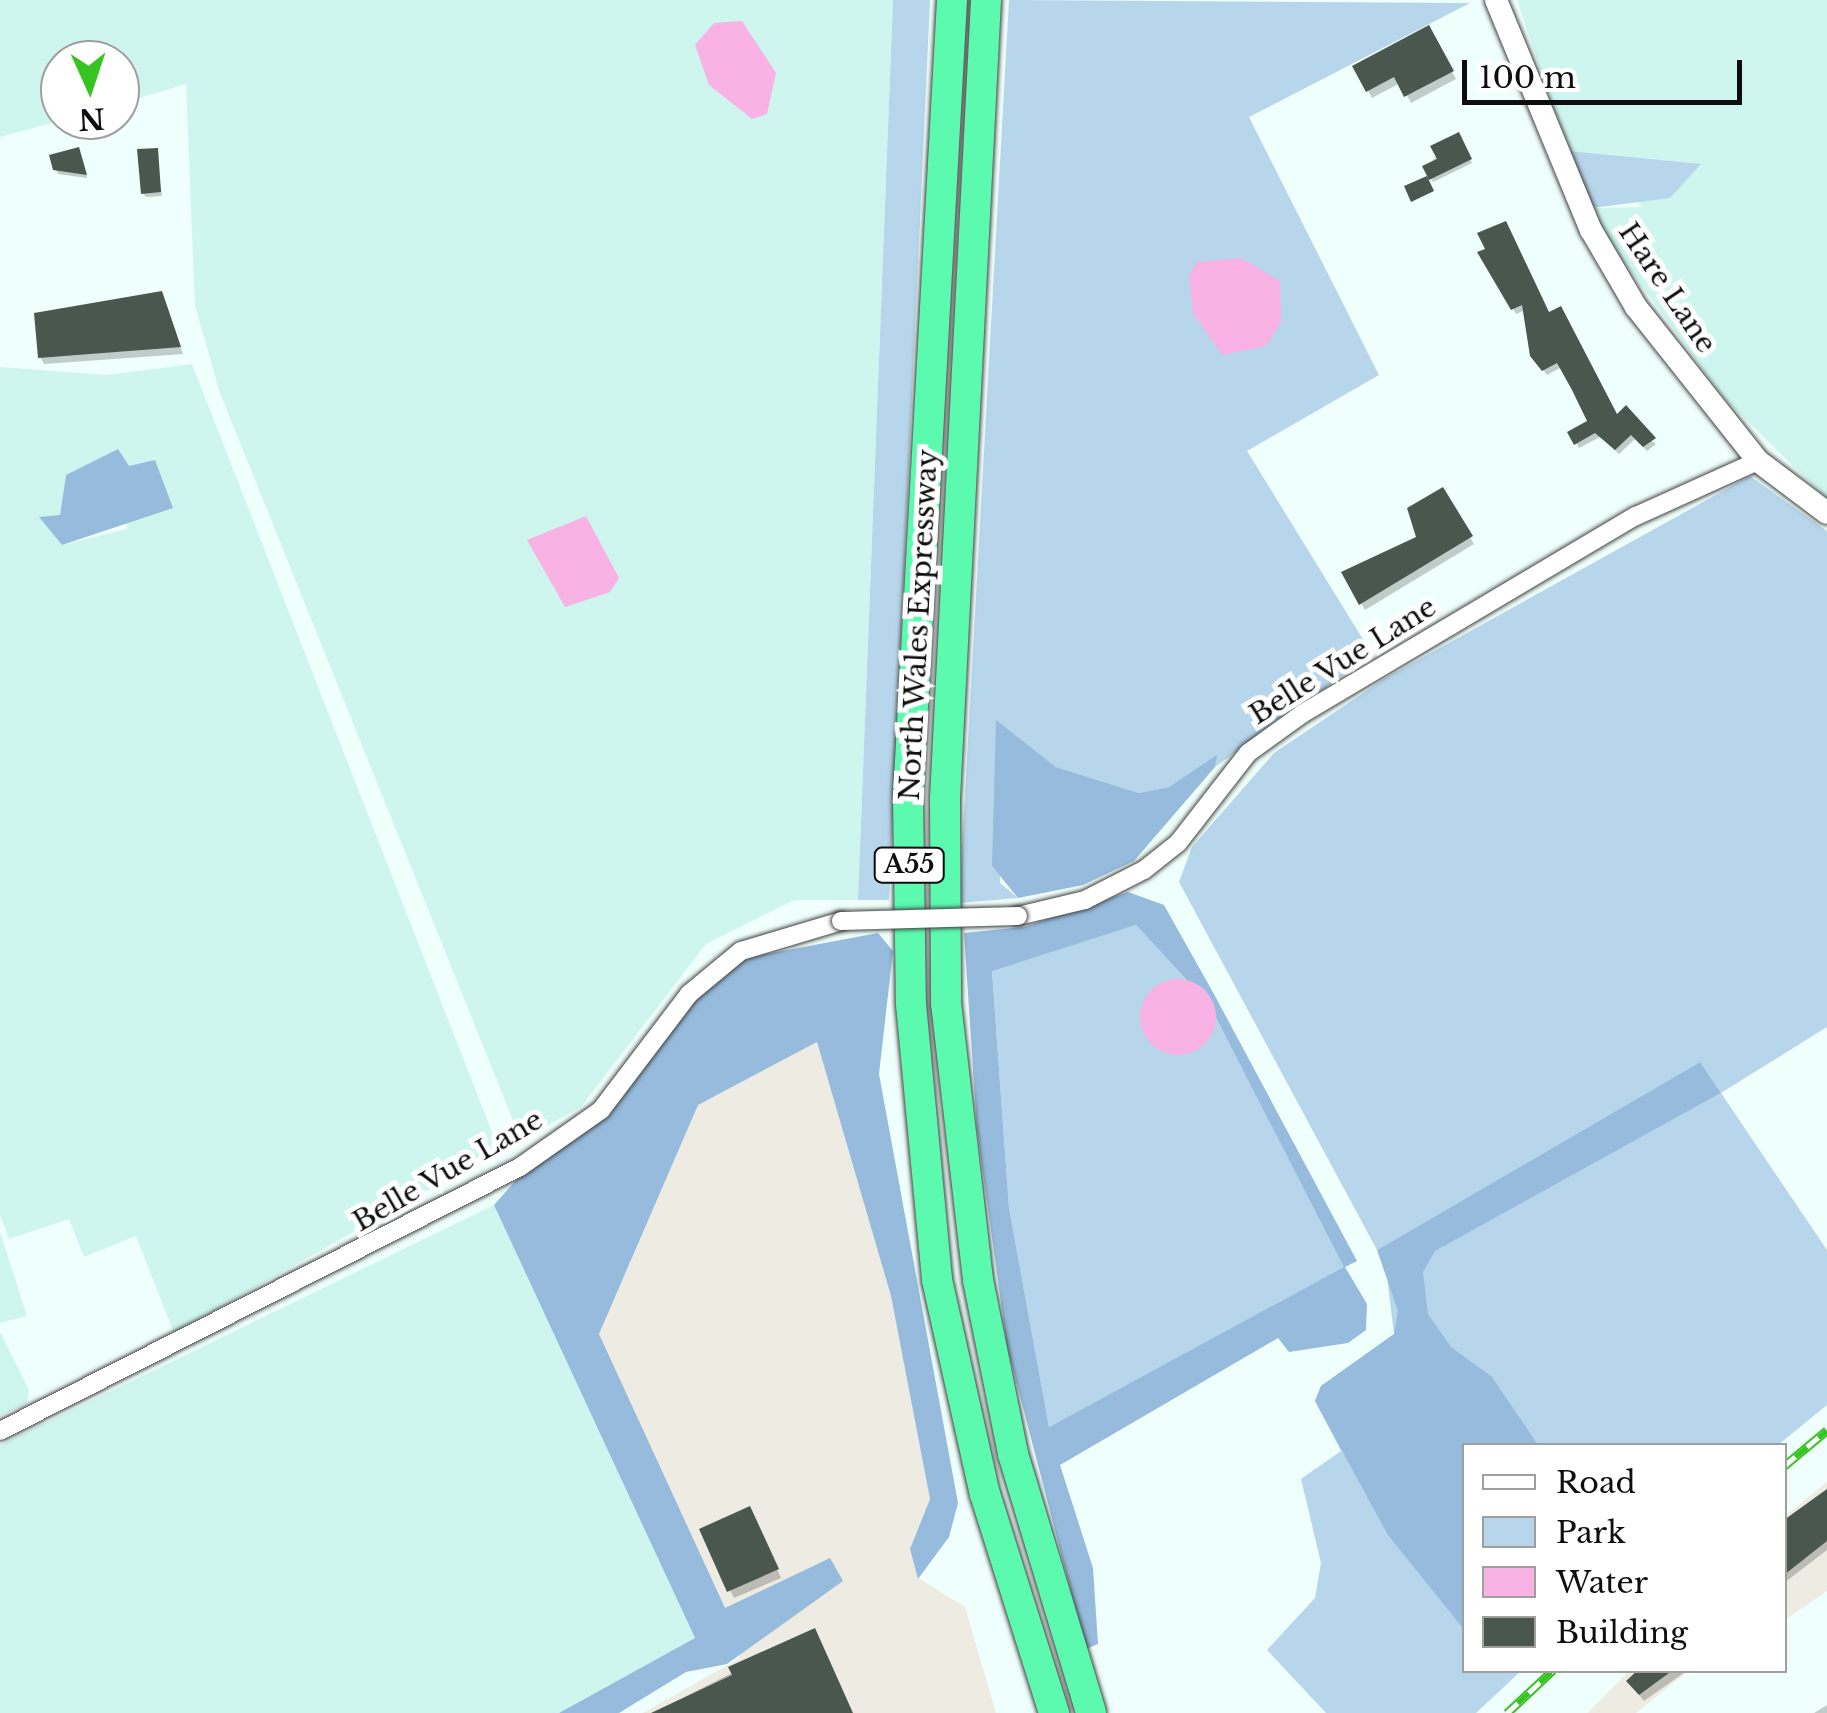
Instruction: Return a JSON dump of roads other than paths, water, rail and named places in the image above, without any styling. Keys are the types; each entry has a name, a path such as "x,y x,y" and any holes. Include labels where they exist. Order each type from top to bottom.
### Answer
{"highway":[{"name":"North Wales Expressway","path":"952,0 908,796 911,1004 937,1280 985,1494 1054,1713"},
{"name":"North Wales Expressway","path":"986,0 945,798 946,1003 978,1280 1005,1416 1091,1713"}],"street":[{"name":"Hare Lane","path":"1496,0 1591,230 1636,307 1758,461 1827,513"},
{"name":"Belle Vue Lane","path":"0,1432 520,1167 601,1110 689,994 741,951 841,920 1018,916 1086,900 1144,870 1178,843 1248,753 1302,714 1636,516 1758,461"}],"water":[{"path":"742,21 776,73 767,114 752,119 709,85 695,45 714,23"},
{"path":"1241,258 1280,281 1281,322 1266,346 1222,355 1193,313 1189,275 1197,262"},
{"path":"586,516 619,578 610,592 565,607 527,540"},
{"path":"1178,979 1205,990 1216,1017 1205,1044 1178,1055 1151,1044 1140,1017 1151,990"}],"railway":[{"path":"1787,1463 1827,1430"},
{"path":"1507,1713 1550,1673"}]}
